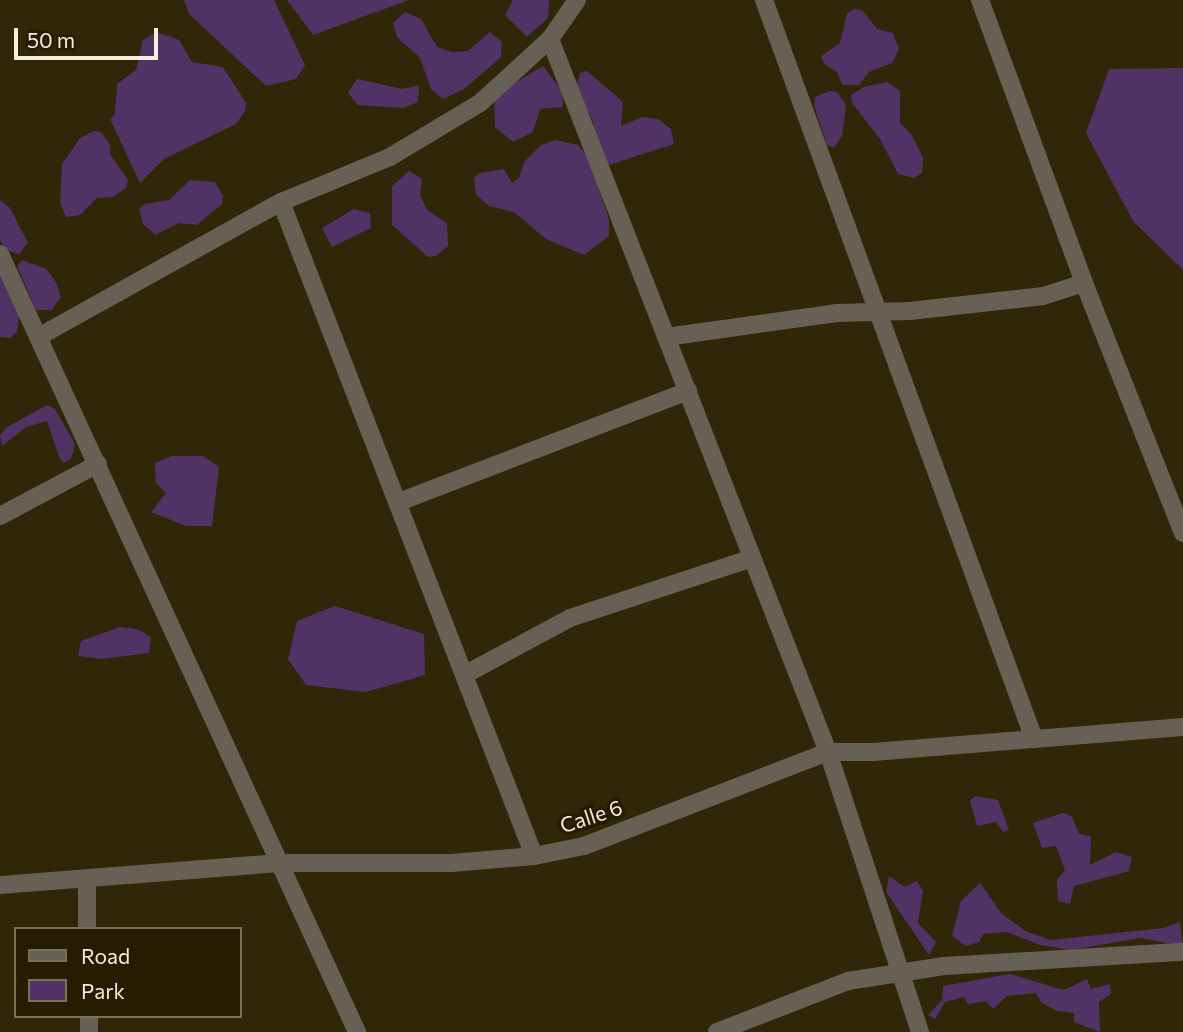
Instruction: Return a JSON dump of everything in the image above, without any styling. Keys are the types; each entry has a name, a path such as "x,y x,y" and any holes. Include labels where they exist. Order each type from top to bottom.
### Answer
{"street":[{"path":"40,335 281,202 402,151 480,103 550,39 577,0"},
{"path":"764,0 880,310 1034,738"},
{"path":"980,0 1084,283 1183,533"},
{"path":"550,39 828,752 920,1032"},
{"path":"281,202 466,674 534,856"},
{"path":"0,254 40,335 357,1032"},
{"path":"666,337 880,310 910,311 1043,296 1084,283"},
{"path":"399,502 688,391"},
{"path":"0,516 98,464"},
{"path":"466,674 570,618 752,558"},
{"name":"Calle 6","path":"0,885 87,881 282,863 452,863 534,856 584,846 828,752 873,752 1183,727"},
{"path":"87,881 88,927"},
{"path":"717,1032 848,981 900,972 943,965 1183,952"}],"green space":[{"path":"184,0 274,0 305,65 296,79 266,86 189,14"},
{"path":"287,0 409,0 313,35"},
{"path":"513,0 549,0 548,18 527,37 505,15"},
{"path":"854,9 862,10 877,29 893,33 899,49 892,63 869,72 859,85 842,85 837,72 824,64 821,56 840,43 847,13"},
{"path":"405,12 421,19 437,47 452,52 468,51 490,32 502,42 501,57 464,89 443,99 431,89 420,58 397,37 393,23"},
{"path":"157,32 179,40 192,62 223,67 246,103 245,111 236,124 164,159 140,183 110,119 115,114 117,84 136,70 143,40"},
{"path":"543,66 562,91 563,107 540,109 533,132 513,142 495,127 494,102 503,90"},
{"path":"1183,68 1183,270 1133,221 1086,133 1109,69"},
{"path":"587,71 623,102 621,126 642,117 658,119 671,129 674,144 606,166 592,119 576,89 580,73"},
{"path":"357,79 403,89 419,85 418,102 404,108 358,105 348,93"},
{"path":"887,82 900,91 900,123 912,135 923,158 922,173 914,178 898,174 880,139 852,103 851,95 864,87"},
{"path":"829,91 837,92 846,105 842,136 834,148 827,145 814,105 815,97"},
{"path":"94,131 101,132 110,145 110,154 128,180 126,188 113,197 97,198 80,215 66,217 60,203 62,164 80,138"},
{"path":"555,140 578,145 588,158 609,219 609,236 584,255 546,239 514,212 489,206 476,195 474,178 480,173 504,169 512,183 519,178 524,162 541,145"},
{"path":"409,171 422,179 420,195 427,210 447,223 448,246 436,256 428,257 392,225 392,186"},
{"path":"190,180 215,182 223,196 222,204 197,225 179,223 155,235 143,224 139,209 145,204 169,200"},
{"path":"0,200 10,208 28,243 19,254 5,250 0,240"},
{"path":"354,209 370,213 371,228 332,247 322,228"},
{"path":"22,260 46,269 56,282 61,297 52,310 36,310 17,266"},
{"path":"0,276 19,316 17,332 10,338 0,337"},
{"path":"47,405 55,409 75,444 71,459 64,463 59,457 47,421 26,427 2,446 0,435 7,427"},
{"path":"172,456 203,456 219,467 212,526 186,526 151,512 166,493 156,483 155,463"},
{"path":"335,606 424,634 425,675 366,692 306,685 288,659 297,621"},
{"path":"120,627 137,629 151,637 149,653 102,659 78,656 81,641"},
{"path":"975,796 998,800 1009,830 1003,832 996,822 977,826 970,801"},
{"path":"1063,813 1072,816 1079,834 1091,836 1090,865 1116,852 1132,857 1129,871 1074,886 1070,904 1058,901 1057,880 1065,870 1056,846 1042,848 1033,823"},
{"path":"889,876 905,887 917,881 923,891 918,923 936,942 929,955 886,892"},
{"path":"980,883 1002,914 1027,932 1051,940 1163,928 1180,922 1183,946 1140,938 1071,950 1040,945 1007,932 983,934 979,942 966,946 952,936 961,901"},
{"path":"1010,974 1064,990 1087,979 1091,989 1110,984 1111,994 1099,1002 1100,1032 1074,1022 1074,1013 1057,1011 1041,1002 1036,993 1007,996 993,1009 986,1001 968,1004 964,997 945,1002 935,1019 928,1015 942,1000 943,986"}]}
